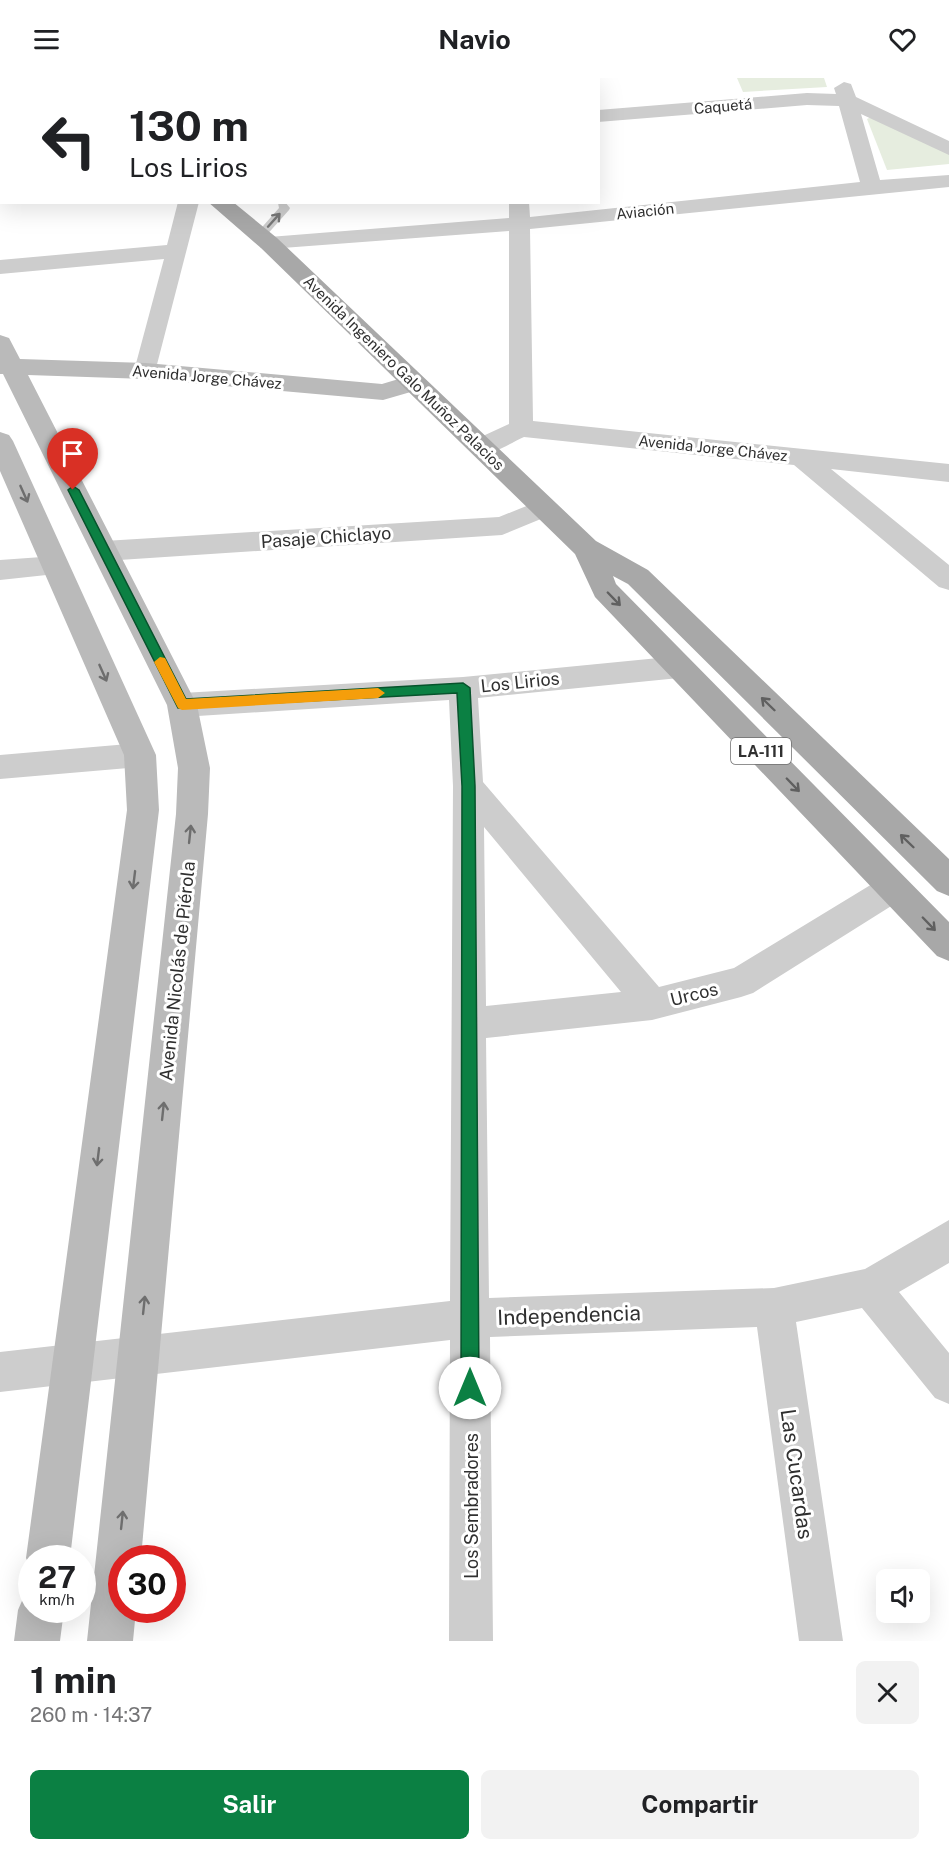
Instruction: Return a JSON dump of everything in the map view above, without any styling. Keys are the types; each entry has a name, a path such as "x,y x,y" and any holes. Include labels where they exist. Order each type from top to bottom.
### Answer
{"main road":[{"name":"Avenida Ingeniero Galo Muñoz Palacios","path":"221,204 265,240 586,548 638,577 949,881"},
{"name":"Avenida Ingeniero Galo Muñoz Palacios","path":"586,548 605,590 949,945"}],"street":[{"path":"842,78 872,187"},
{"name":"Caquetá","path":"600,116 807,99 848,100"},
{"path":"848,100 949,149"},
{"name":"Aviación","path":"265,240 519,213 949,181"},
{"path":"146,371 188,204"},
{"path":"481,447 520,428 519,213"},
{"path":"0,267 176,250"},
{"name":"Avenida Jorge Chávez","path":"4,359 383,392 412,383"},
{"name":"Avenida Nicolás de Piérola","path":"4,359 182,705 194,768 192,814 110,1641"},
{"name":"Avenida Jorge Chávez","path":"520,428 949,473"},
{"path":"0,441 140,755 143,810 50,1545"},
{"path":"801,458 949,580"},
{"name":"Pasaje Chiclayo","path":"104,551 502,526 544,508"},
{"path":"0,570 56,566"},
{"name":"Los Lirios","path":"182,705 463,688 679,667"},
{"name":"Los Sembradores","path":"463,688 468,786 471,1641"},
{"path":"0,767 140,755"},
{"path":"468,786 652,1004"},
{"name":"Urcos","path":"469,1024 652,1004 741,982 893,888"},
{"name":"Independencia","path":"0,1372 139,1358 470,1318 774,1307 870,1287 933,1252 949,1239"},
{"path":"870,1287 949,1384"},
{"name":"Las Cucardas","path":"774,1307 821,1641"},
{"path":"38,1641 40,1623"}],"lane":[{"path":"265,240 285,208 282,205"}],"shaded area":[{"path":"737,78 824,78 827,87 743,92"},
{"path":"871,117 949,153 949,164 887,170 867,119"}],"slow traffic":[{"path":"160,662 182,705 378,693"}],"route":[{"path":"73,490 182,705 463,688 468,786 470,1388"}]}
